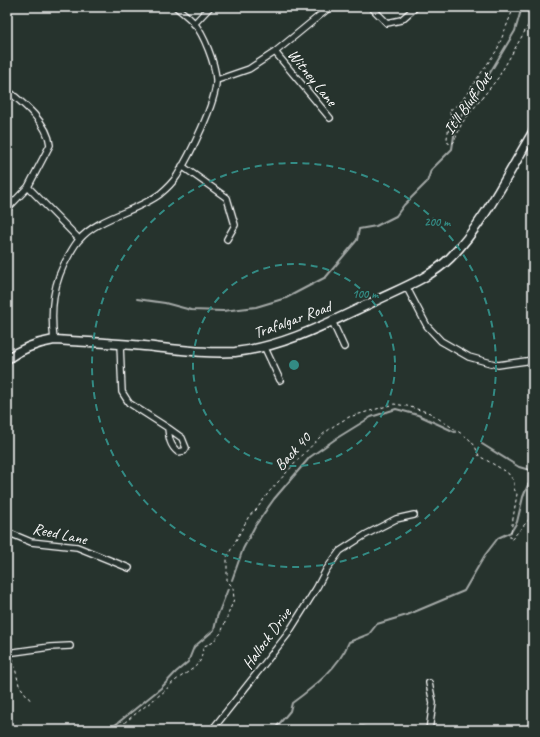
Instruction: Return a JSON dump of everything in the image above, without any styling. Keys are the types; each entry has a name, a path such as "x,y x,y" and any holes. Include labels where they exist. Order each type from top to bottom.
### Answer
{"street":[{"path":"54,340 51,318 54,294 61,269 79,239 103,222 155,197 176,178 196,143 212,100 217,80 208,47 194,24 176,7"},
{"path":"194,24 210,7"},
{"path":"217,80 249,69 275,52 330,7"},
{"path":"371,7 387,23 401,20 416,7"},
{"name":"Witney Lane","path":"275,52 330,118"},
{"path":"7,90 28,110 42,126 49,138 48,151 28,187 7,209"},
{"name":"Trafalgar Road","path":"7,359 18,351 35,343 54,340 120,344 208,353 236,352 264,346 298,335 332,321 406,286 428,274 449,258 478,221 533,132"},
{"path":"182,166 227,198 235,225 227,239"},
{"path":"28,187 79,239"},
{"path":"406,286 427,326 440,341 469,357 498,365 533,360"},
{"path":"332,321 344,348"},
{"path":"120,344 122,392 129,403 168,428"},
{"path":"264,346 280,380"},
{"name":"Hallock Drive","path":"212,730 287,635 340,551 365,535 396,519 414,515"},
{"name":"Reed Lane","path":"7,532 31,542 77,547 129,568"},
{"path":"9,653 50,647 70,646"},
{"path":"429,683 432,703 429,730"}],"path":[{"name":"It'll Bluff Out","path":"514,7 497,50 461,102 449,111 451,115 447,138 448,143 451,144 454,142 462,124 498,78 533,17"},
{"name":"Back 40","path":"115,730 166,690 172,682 195,668 201,660 204,646 212,643 221,633 234,599 233,588 227,580 227,557 248,516 256,510 269,492 312,445 335,425 349,417 394,404 407,406 430,413 468,438 475,446 479,456 507,472 514,481 514,489 517,494 510,537 511,540 533,515"},
{"path":"9,653 19,685 32,701"}],"waterway":[{"path":"137,299 165,303 191,310 223,311 256,307 286,298 326,277 357,240 359,229 376,226 396,216 404,205 427,182 431,170 452,149 456,123 482,86 515,31 522,7"},
{"path":"232,580 243,549 255,526 274,499 310,457 337,438 371,417 396,409 418,415 455,432"},
{"path":"482,444 519,467 533,471"},
{"path":"274,730 290,711 292,703 325,676 339,660 349,642 369,634 377,624 407,615 464,591 485,555 498,538 511,532 517,522 523,497 528,485 533,480"},
{"path":"109,730 161,688 188,662 194,647 214,630 217,617 228,589"}]}
